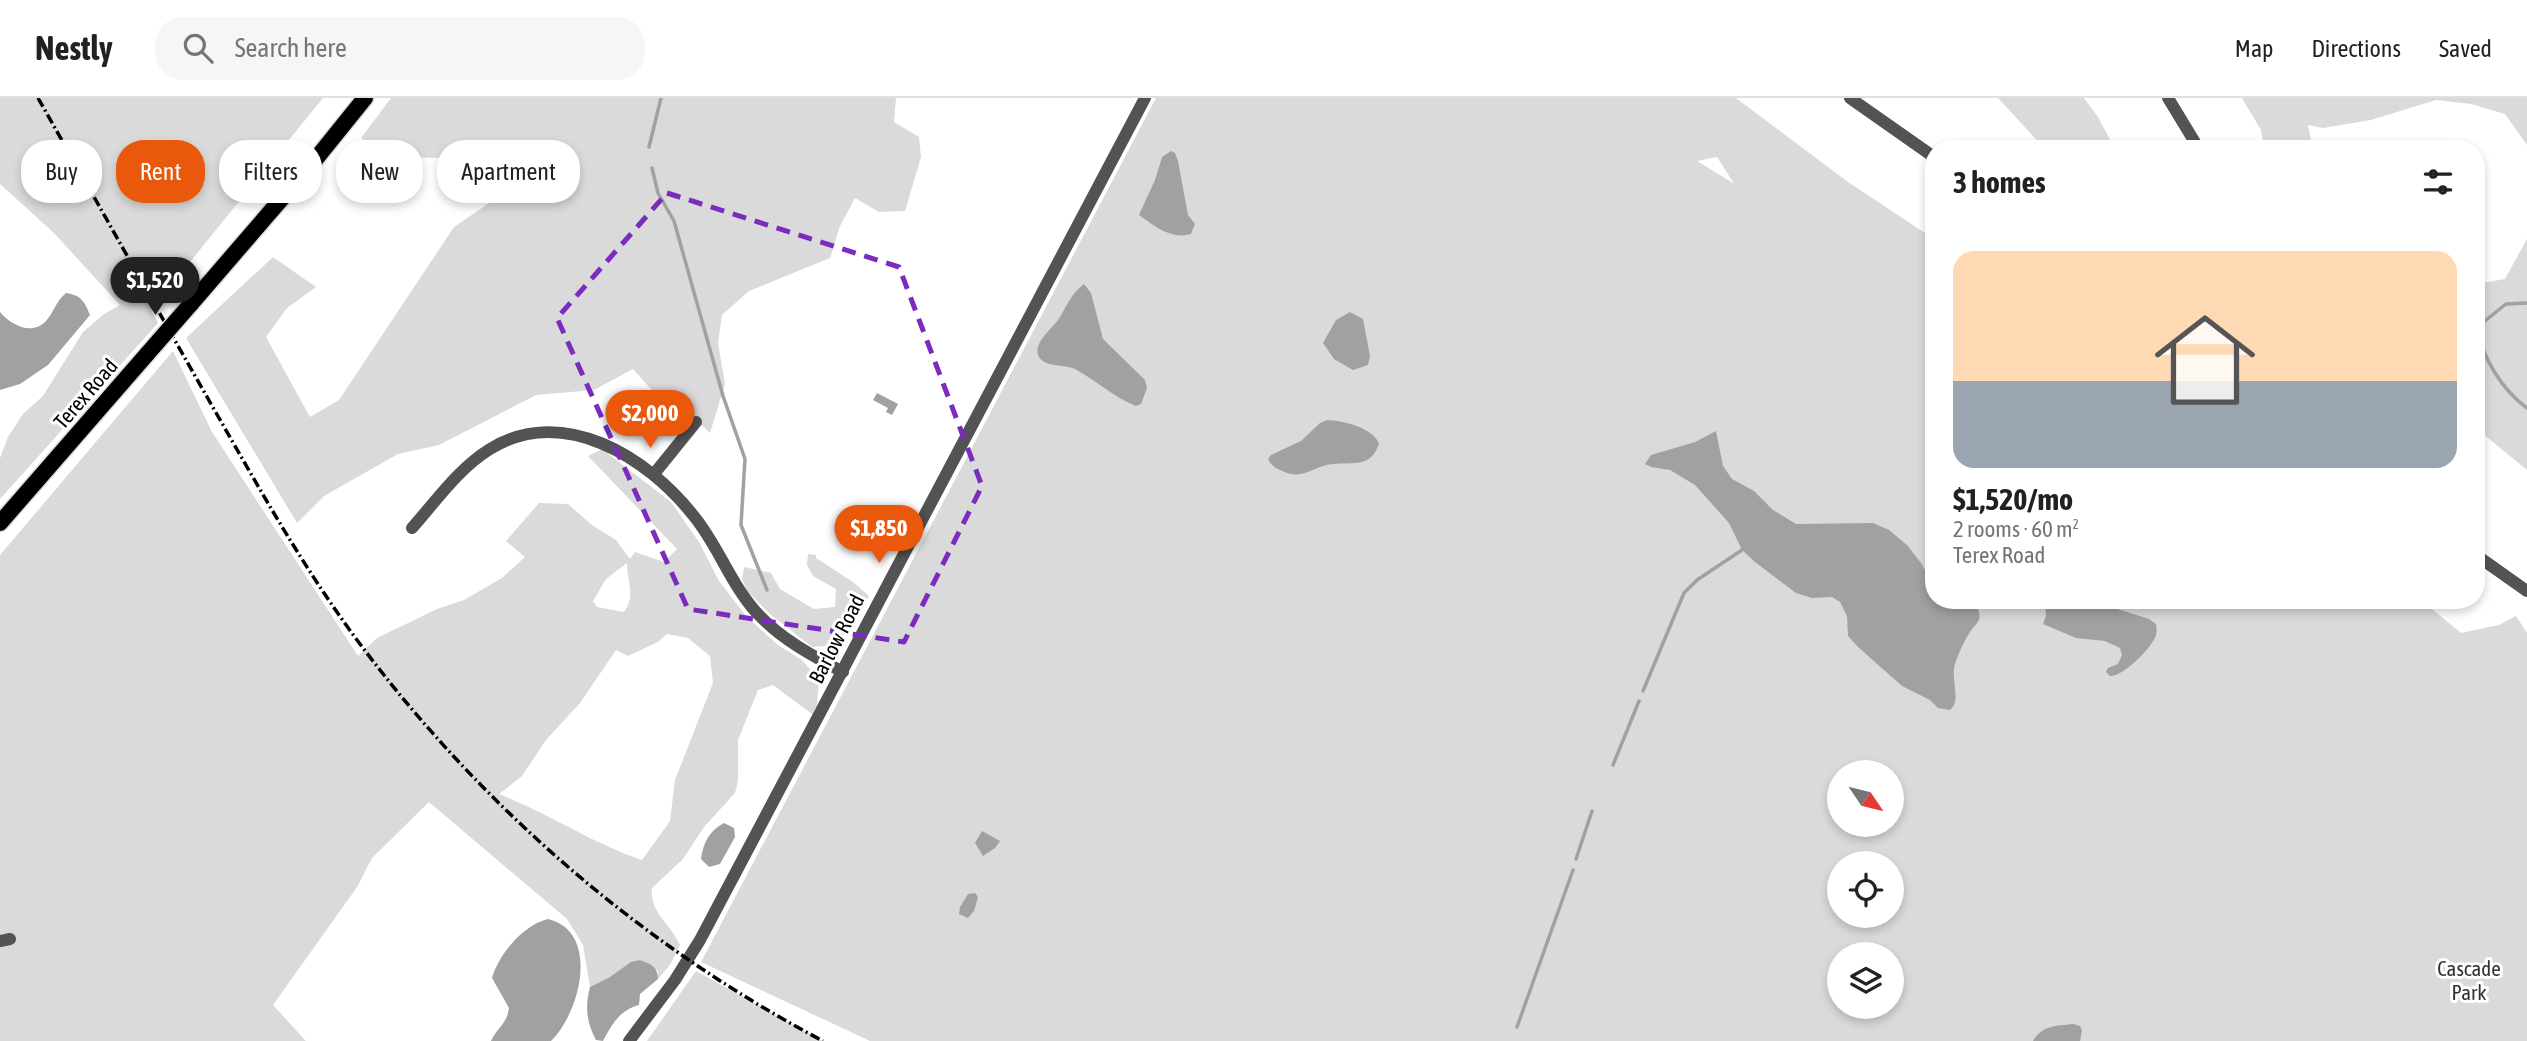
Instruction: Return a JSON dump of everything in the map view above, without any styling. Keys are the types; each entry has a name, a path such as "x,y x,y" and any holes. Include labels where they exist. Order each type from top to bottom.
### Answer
{"main road":[{"name":"Terex Road","path":"0,523 315,160 365,98"}],"street":[{"name":"Barlow Road","path":"629,1041 694,950 1145,98"},
{"path":"1850,98 1925,151"},
{"path":"2168,98 2194,140"},
{"path":"654,474 696,422"},
{"path":"412,528 473,461 498,445 532,434 565,433 601,442 620,451 654,474 677,496 701,525 732,580 756,612 788,641 843,672"},
{"path":"2485,561 2527,591"}],"highlighted area":[{"path":"667,193 899,267 982,486 904,642 688,609 557,318"}],"green space":[{"path":"0,98 323,98 289,140 219,140 219,203 238,203 151,310 158,323 0,499 0,458 8,437 23,414 43,396 83,332 104,314 120,305 54,233 0,184"},
{"path":"391,98 896,98 894,122 919,137 921,157 905,211 879,212 855,198 840,226 830,258 749,291 722,315 718,343 725,384 710,433 679,403 651,389 633,369 594,390 536,395 439,445 398,454 324,496 297,523 186,338 273,257 316,287 287,308 266,337 310,417 339,400 454,227 489,203 580,203 580,140 437,140 437,158 423,158 423,140 361,138"},
{"name":"Cascade Park","path":"1156,98 1736,98 1848,182 1925,233 1925,609 2432,609 2461,633 2499,625 2516,616 2527,633 2527,1041 870,1041 701,962","holes":["1717,157 1733,183 1697,161"]},
{"path":"1998,98 2084,98 2110,140 2037,140"},
{"path":"2242,98 2527,98 2527,145 2505,114 2471,104 2436,100 2371,120 2323,128 2308,125 2311,140 2263,140 2261,130"},
{"path":"2527,239 2527,470 2485,435 2485,282 2505,279"},
{"path":"173,351 212,432 358,656 377,638 437,609 464,600 502,578 525,557 506,541 539,503 568,504 592,525 616,540 630,559 635,552 664,562 677,549 588,456 602,449 671,502 699,542 719,581 746,616 778,645 802,660 819,680 817,705 812,714 773,685 758,690 738,740 738,781 735,793 704,827 683,859 652,888 657,911 680,945 670,965 658,979 658,971 640,960 590,987 583,945 567,919 429,802 372,858 357,887 273,1005 306,1041 0,1041 0,555","holes":["627,563 630,600 624,612 597,607 593,601 606,579","667,634 688,638 710,656 713,683 675,780 670,821 642,860 499,794 522,776 546,740 580,703 616,650 628,656 658,642"]},
{"path":"808,554 816,555 816,558 869,596 853,624 829,646 812,647 770,614 748,592 742,579 744,567 771,573 780,589 814,609 835,607 836,589 813,576 807,565"},
{"path":"696,971 819,1039 823,1041 647,1041"}],"shaded area":[{"path":"1171,151 1175,153 1178,161 1188,215 1195,224 1191,234 1170,234 1139,215 1162,157"},
{"path":"1084,284 1091,293 1103,339 1145,380 1147,388 1141,404 1136,406 1128,402 1075,369 1046,363 1039,357 1040,342 1058,320 1072,296"},
{"path":"66,293 82,300 90,315 48,365 20,384 0,390 0,312 16,325 34,328 46,321"},
{"path":"1350,312 1363,319 1370,356 1368,365 1353,370 1334,359 1323,343 1336,320"},
{"path":"877,393 898,404 892,415 886,412 888,408 873,400"},
{"path":"1327,420 1349,423 1375,437 1379,443 1372,457 1361,462 1325,465 1302,474 1288,473 1270,463 1268,459 1271,455 1301,441"},
{"path":"1716,431 1723,466 1732,479 1754,491 1773,510 1796,524 1873,523 1889,530 1907,545 1925,570 1925,609 1978,609 1980,618 1965,641 1955,664 1956,695 1950,710 1938,708 1930,700 1902,686 1858,647 1848,636 1847,616 1840,602 1832,597 1812,598 1796,593 1755,562 1742,550 1729,523 1695,485 1670,470 1645,464 1651,455 1695,442"},
{"path":"2046,609 2117,609 2149,619 2156,624 2157,631 2134,663 2110,676 2106,672 2108,668 2118,664 2122,655 2120,648 2105,641 2076,638 2043,624"},
{"path":"724,823 734,828 735,837 720,864 709,867 701,859 703,848 711,834"},
{"path":"982,831 1000,841 983,856 975,843"},
{"path":"975,893 978,897 974,911 968,918 959,914 968,894"},
{"path":"548,919 565,927 575,940 580,956 577,994 570,1012 551,1041 491,1041 506,1018 509,1008 492,978 495,969 506,950 521,934"},
{"path":"640,960 653,966 658,979 640,994 639,1005 617,1018 603,1041 596,1040 587,1014 590,987 631,962"},
{"path":"2073,1024 2080,1026 2082,1030 2080,1041 2033,1041 2045,1029"}],"waterway":[{"path":"649,147 661,98"},
{"path":"652,168 658,193 674,221 723,396 745,459 741,525 767,590"},
{"path":"2485,321 2506,304 2527,303"},
{"path":"2485,353 2502,383 2527,408"},
{"path":"1643,691 1684,593 1697,580 1742,550"},
{"path":"1613,765 1639,701"},
{"path":"1576,859 1592,811"},
{"path":"1517,1027 1573,870"}],"railway":[{"path":"38,98 282,526 339,615 408,704 459,762 569,868 691,962 823,1041"}]}
